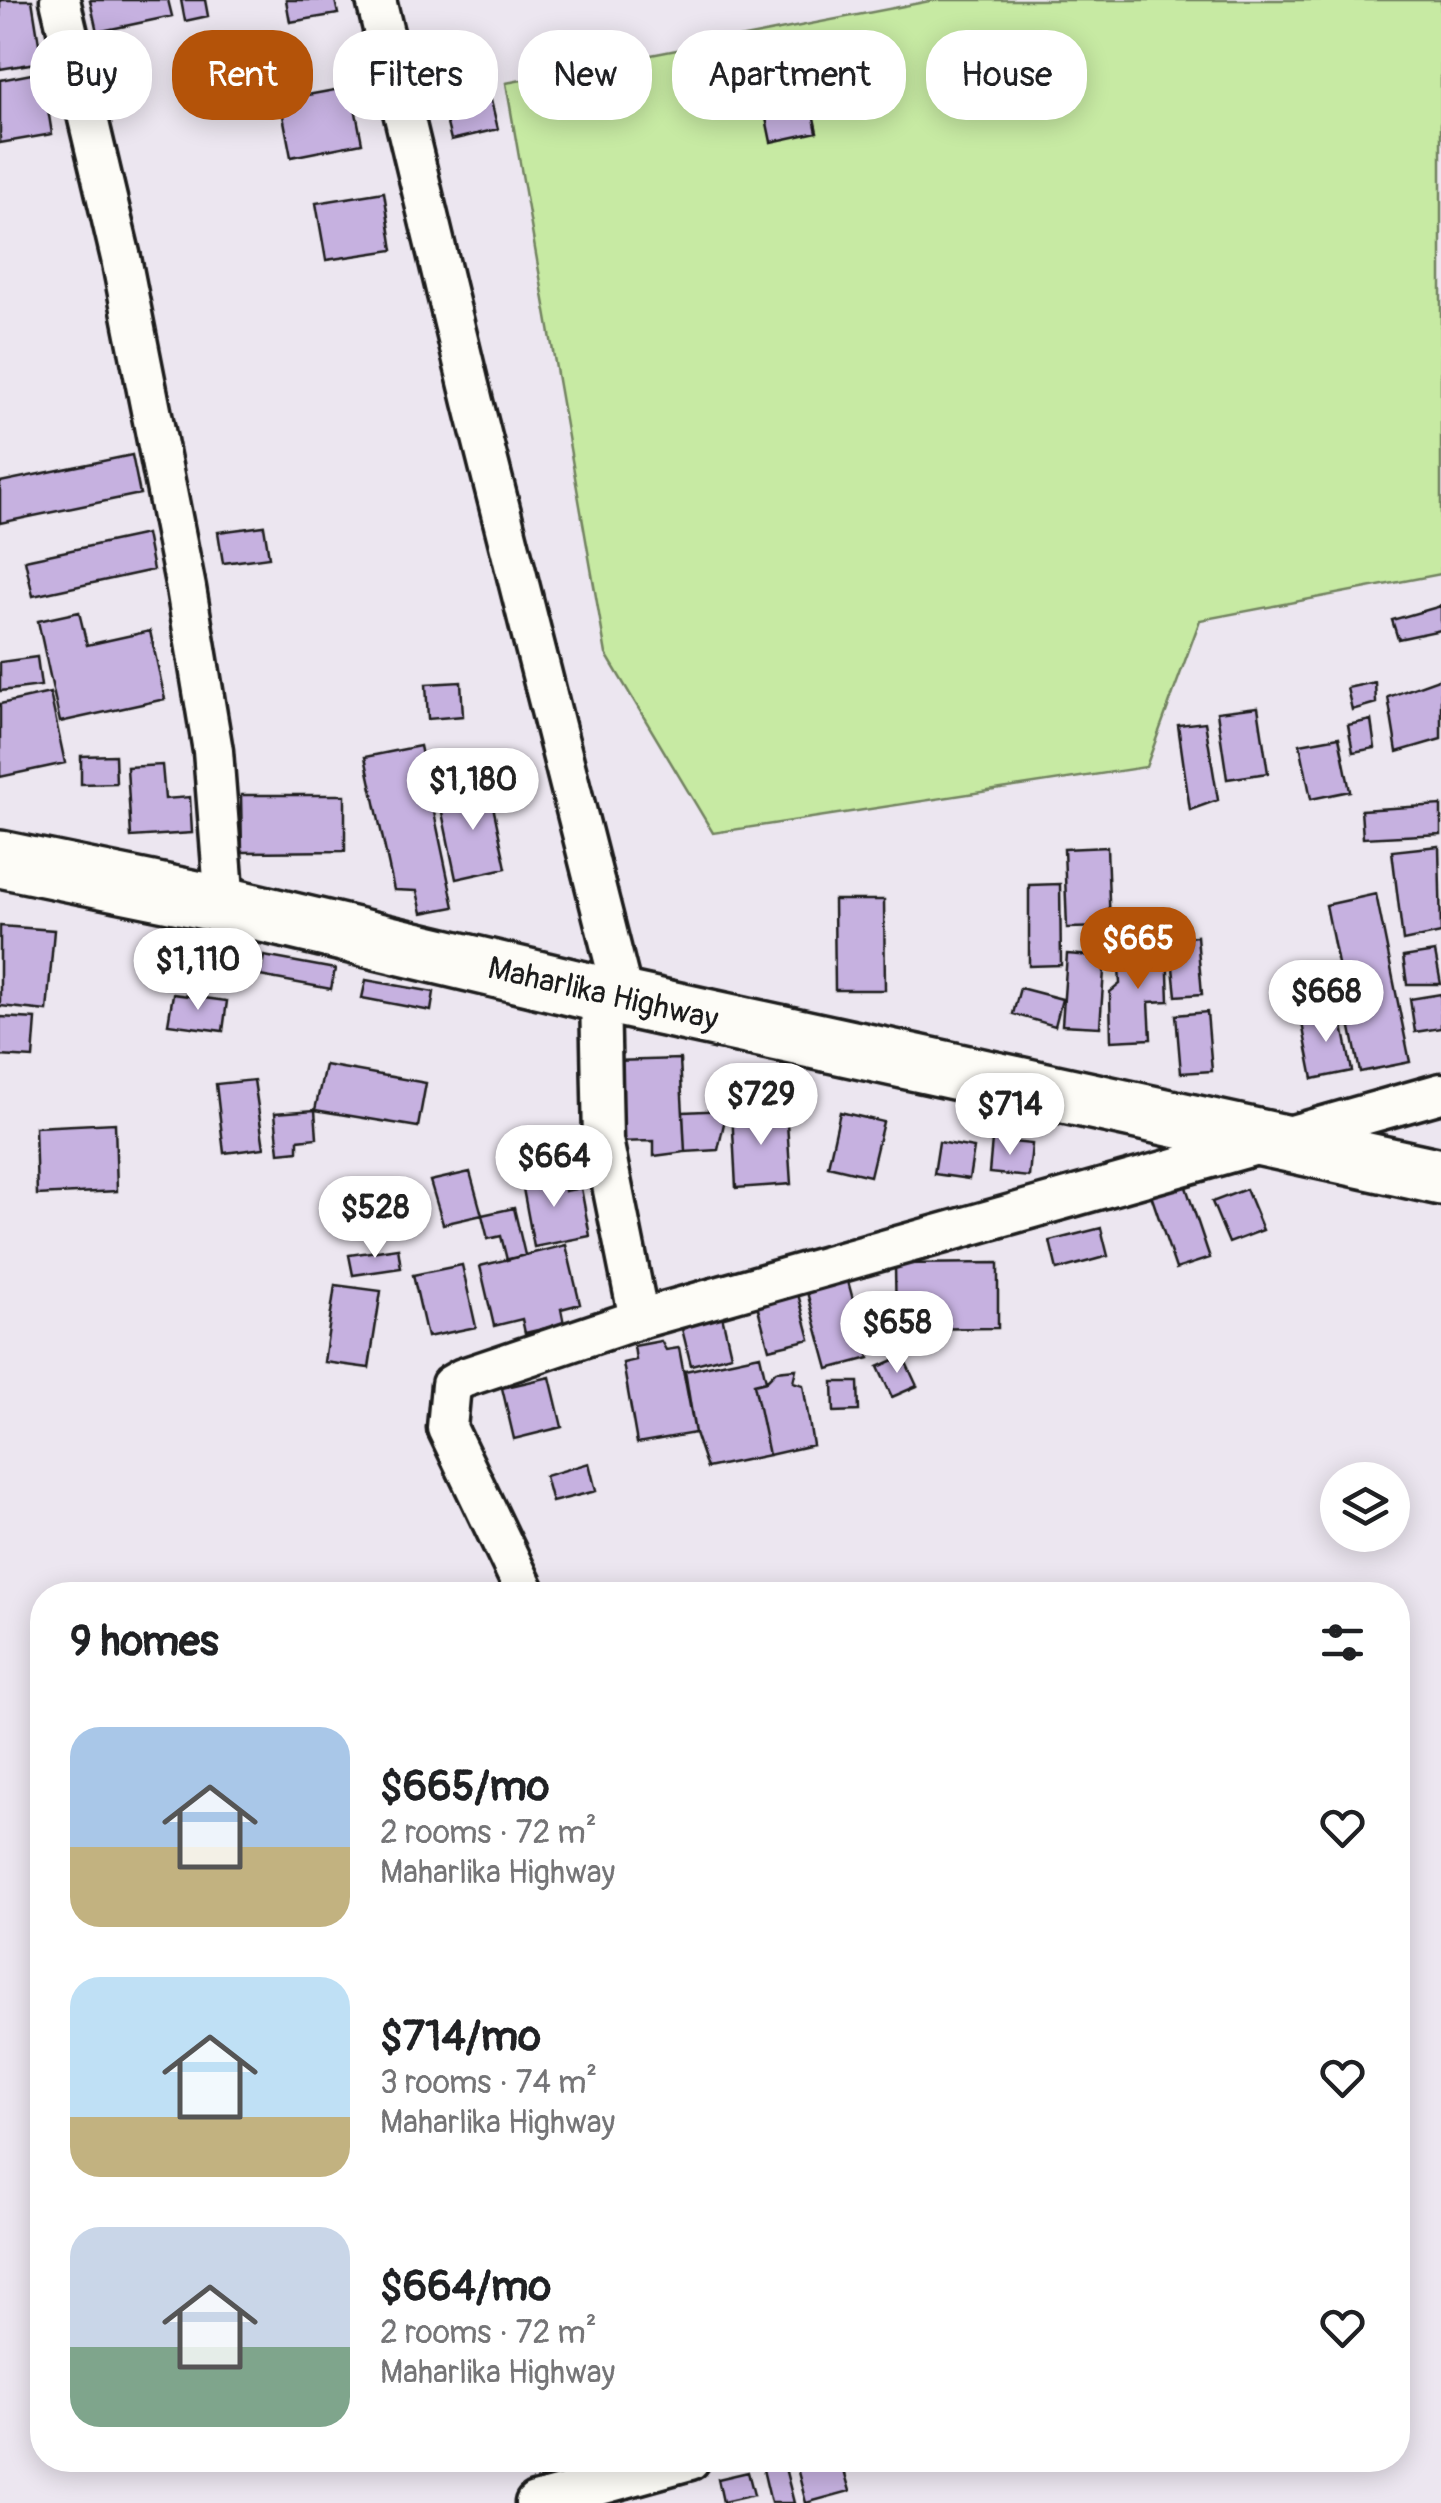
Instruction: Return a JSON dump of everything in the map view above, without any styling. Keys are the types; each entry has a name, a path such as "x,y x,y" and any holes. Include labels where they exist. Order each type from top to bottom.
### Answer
{"highway":[{"name":"Maharlika Highway","path":"0,859 1441,1177"}],"street":[{"path":"60,0 120,258 186,588 213,751 225,906"},
{"path":"376,0 612,997 602,1140 639,1319"},
{"path":"521,1582 447,1428 452,1385 463,1378 639,1319 1441,1093"},
{"path":"536,2503 647,2472"}],"green space":[{"path":"935,0 1441,0 1441,574 1200,620 1146,767 713,833 606,654 506,83 518,81 518,120 652,120 652,55 672,51 672,120 906,120 906,30 780,30"}],"building":[{"path":"0,0 32,0 37,30 30,30 30,64 0,69"},
{"path":"90,0 168,0 172,16 97,30"},
{"path":"181,0 205,0 208,16 185,21"},
{"path":"286,0 335,0 338,14 290,22"},
{"path":"30,74 30,120 50,120 52,134 0,143 0,80"},
{"path":"333,90 333,120 357,120 362,143 291,157 284,120 313,120 313,94"},
{"path":"446,120 496,120 498,129 451,140"},
{"path":"766,120 814,120 817,132 771,142"},
{"path":"384,192 393,250 326,260 316,203"},
{"path":"132,455 140,494 0,523 0,482"},
{"path":"264,526 269,557 223,563 218,532"},
{"path":"146,534 153,570 33,596 25,560"},
{"path":"1441,606 1441,630 1398,639 1392,620"},
{"path":"79,612 87,645 150,631 165,699 60,722 38,621"},
{"path":"37,657 41,686 0,691 0,662"},
{"path":"1441,678 1441,739 1397,752 1388,697"},
{"path":"461,682 463,716 428,719 426,684"},
{"path":"1375,682 1376,703 1352,710 1347,688"},
{"path":"50,693 65,763 0,777 0,704"},
{"path":"1258,707 1268,773 1227,779 1217,712"},
{"path":"1371,720 1375,748 1353,752 1348,725"},
{"path":"1205,722 1218,800 1190,810 1178,725"},
{"path":"1339,737 1350,791 1311,799 1300,744"},
{"path":"420,746 454,907 422,913 417,891 394,890 365,757"},
{"path":"115,755 116,783 81,784 81,756"},
{"path":"162,765 165,799 190,797 192,833 131,837 127,767"},
{"path":"489,787 506,868 456,879 439,798"},
{"path":"241,795 345,795 345,851 242,852"},
{"path":"1441,805 1441,834 1363,838 1361,810"},
{"path":"1439,846 1441,933 1403,941 1392,851"},
{"path":"1107,847 1110,927 1067,928 1064,849"},
{"path":"1060,884 1061,965 1029,966 1029,885"},
{"path":"1376,894 1410,1062 1360,1072 1326,905"},
{"path":"834,900 884,900 885,990 835,990"},
{"path":"0,926 54,930 47,1011 0,1006"},
{"path":"1197,936 1202,994 1176,996 1170,939"},
{"path":"1167,948 1169,1001 1149,1002 1151,1039 1111,1041 1110,992 1120,984 1118,950"},
{"path":"1435,952 1441,984 1407,984 1403,957"},
{"path":"1067,954 1105,957 1100,1027 1062,1025"},
{"path":"264,956 335,969 331,989 260,976"},
{"path":"366,980 434,992 431,1011 362,998"},
{"path":"1020,988 1062,999 1055,1026 1013,1014"},
{"path":"173,994 227,1001 223,1031 168,1024"},
{"path":"1441,994 1441,1028 1415,1032 1410,999"},
{"path":"1340,1011 1352,1071 1313,1079 1301,1018"},
{"path":"1207,1012 1212,1071 1181,1073 1176,1015"},
{"path":"0,1017 36,1019 33,1058 0,1056"},
{"path":"680,1059 685,1152 654,1156 654,1141 614,1142 613,1061"},
{"path":"325,1065 426,1083 418,1127 315,1110"},
{"path":"254,1080 264,1148 224,1153 216,1084"},
{"path":"786,1108 791,1184 736,1188 732,1111"},
{"path":"315,1110 317,1138 298,1140 298,1151 279,1153 275,1113"},
{"path":"727,1110 718,1150 685,1152 683,1112"},
{"path":"840,1112 883,1122 870,1176 828,1166"},
{"path":"115,1123 117,1191 37,1195 35,1127"},
{"path":"992,1140 1032,1144 1029,1177 989,1173"},
{"path":"939,1142 974,1148 969,1179 934,1174"},
{"path":"562,1170 565,1191 581,1188 590,1236 534,1247 521,1178"},
{"path":"470,1172 482,1215 443,1224 430,1181"},
{"path":"1183,1178 1210,1258 1176,1269 1149,1189"},
{"path":"1246,1189 1263,1230 1229,1243 1212,1202"},
{"path":"514,1208 525,1255 507,1260 501,1236 488,1239 482,1215"},
{"path":"1101,1228 1108,1256 1057,1270 1050,1241"},
{"path":"566,1245 580,1304 561,1309 564,1324 525,1333 522,1319 494,1326 480,1266"},
{"path":"398,1248 401,1268 353,1275 349,1255"},
{"path":"998,1263 998,1328 896,1329 895,1264"},
{"path":"462,1265 476,1327 427,1337 413,1275"},
{"path":"846,1274 869,1358 828,1369 805,1285"},
{"path":"335,1285 381,1291 369,1368 324,1362"},
{"path":"798,1294 810,1339 769,1349 757,1305"},
{"path":"721,1311 731,1355 691,1365 680,1321"},
{"path":"661,1341 666,1350 679,1348 695,1433 637,1443 623,1363 636,1360 634,1346"},
{"path":"760,1355 766,1381 754,1384 769,1455 707,1468 695,1433 685,1371"},
{"path":"903,1356 917,1386 892,1397 878,1367"},
{"path":"796,1369 793,1382 803,1385 813,1445 769,1455 754,1384 766,1381 776,1371"},
{"path":"550,1377 562,1427 514,1439 502,1388"},
{"path":"833,1382 858,1382 859,1411 834,1412"},
{"path":"589,1463 596,1491 552,1502 545,1476"},
{"path":"748,2472 754,2495 723,2502 718,2479"},
{"path":"764,2472 786,2472 794,2503 771,2503"},
{"path":"798,2472 844,2472 850,2491 806,2503"}]}
